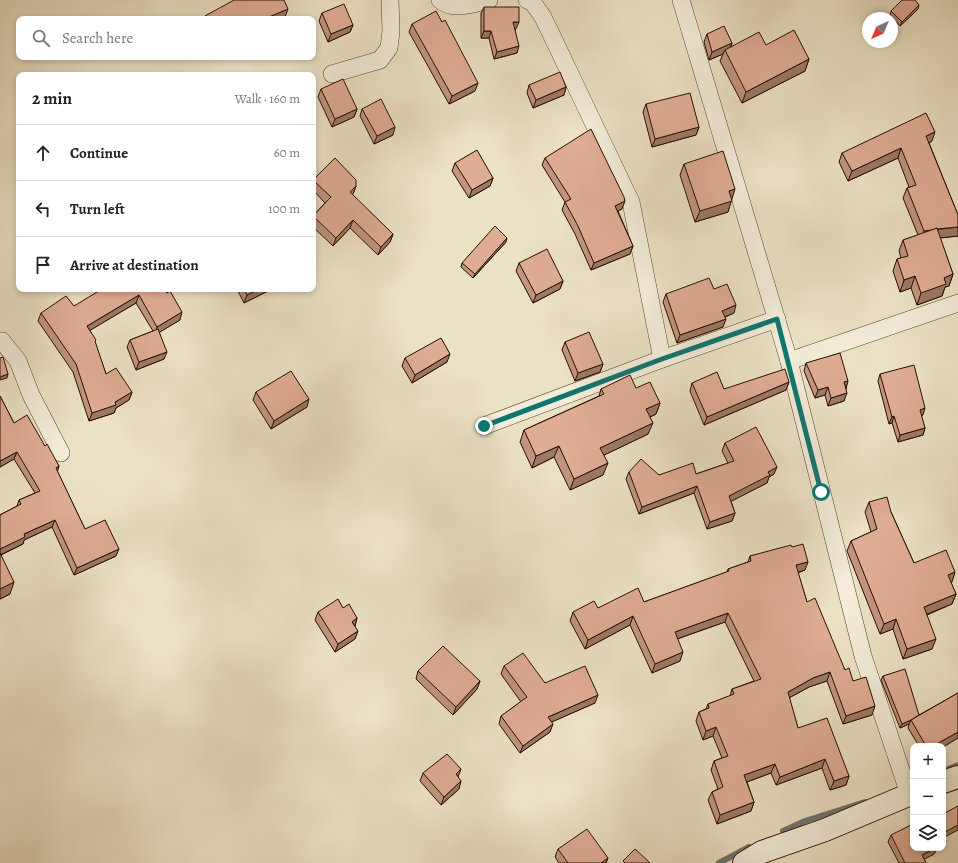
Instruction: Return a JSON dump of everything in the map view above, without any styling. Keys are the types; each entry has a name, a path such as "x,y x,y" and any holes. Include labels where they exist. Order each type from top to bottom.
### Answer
{"street":[{"path":"332,74 380,60 389,48 391,31 390,0"},
{"path":"440,0 445,4 456,7 489,0"},
{"path":"527,0 533,3 544,16 630,202 662,359"},
{"path":"681,0 789,361 863,656 910,790"},
{"path":"789,361 958,303"},
{"path":"484,426 662,359 777,319"},
{"path":"0,341 2,341 18,361 31,395 61,453"},
{"path":"946,781 958,777"},
{"path":"744,863 762,852 825,830 910,793"}],"building":[{"path":"234,0 284,0 288,9 271,16 205,16"},
{"path":"902,0 915,0 919,5 902,22 898,18 898,12 891,11"},
{"path":"344,4 353,25 331,34 322,13"},
{"path":"484,7 519,7 519,22 513,22 519,46 497,52 491,31 484,31"},
{"path":"436,11 442,22 445,20 478,83 452,96 412,24"},
{"path":"724,26 732,43 712,52 707,34"},
{"path":"794,30 809,59 746,92 725,50 759,32 766,45"},
{"path":"560,72 566,87 536,100 529,85"},
{"path":"343,79 357,109 335,119 321,89"},
{"path":"690,93 699,127 655,139 646,104"},
{"path":"381,99 395,127 377,136 362,109"},
{"path":"926,113 935,132 926,136 958,215 958,227 937,228 924,231 907,188 916,185 901,148 852,171 842,153"},
{"path":"591,129 624,197 625,201 615,206 633,246 594,263 578,226 565,202 571,199 545,158"},
{"path":"477,150 493,178 472,190 455,163"},
{"path":"723,151 735,189 729,191 732,201 700,211 684,164"},
{"path":"335,158 356,180 356,186 350,192 393,234 381,247 353,220 336,238 316,219 316,213 331,197 316,183 316,177"},
{"path":"495,226 507,238 475,274 462,263"},
{"path":"937,228 953,274 944,278 946,284 921,293 915,276 904,280 897,259 908,256 903,240"},
{"path":"547,249 563,281 536,295 519,263"},
{"path":"709,278 714,289 727,284 736,305 722,311 726,319 680,335 666,294"},
{"path":"97,292 171,292 182,312 157,327 139,295 87,326 96,340 95,341 106,374 116,368 132,392 115,402 116,405 92,413 76,364 41,313 66,296 74,306"},
{"path":"246,292 253,292 247,295"},
{"path":"158,329 167,352 139,362 130,340"},
{"path":"589,332 603,364 578,373 565,342"},
{"path":"441,338 450,354 415,375 405,358"},
{"path":"840,353 848,381 844,382 847,393 831,398 828,387 818,390 806,363"},
{"path":"3,357 8,374 0,377 0,358"},
{"path":"914,365 925,408 920,410 925,428 900,435 894,416 892,417 880,374"},
{"path":"785,369 789,382 707,417 692,383 717,372 724,389"},
{"path":"291,371 309,399 274,421 256,392"},
{"path":"630,375 636,388 650,382 660,403 646,409 653,423 600,448 608,463 574,479 559,446 536,456 524,430 604,394 601,389"},
{"path":"0,396 14,423 27,415 45,446 47,444 59,466 56,468 85,529 105,520 119,549 77,568 55,520 24,534 25,537 0,549 0,515 21,504 19,500 40,491 17,452 0,461"},
{"path":"756,427 777,467 768,472 770,475 729,496 735,513 710,522 697,486 642,507 629,472 641,459 659,475 693,463 696,474 734,461 725,443"},
{"path":"887,497 891,512 914,563 946,550 955,572 948,575 956,594 924,607 936,639 907,649 896,619 884,624 851,541 877,529 869,502"},
{"path":"803,544 808,562 796,565 807,602 815,598 845,670 849,668 853,681 866,677 875,706 846,716 830,672 813,678 788,692 798,728 827,718 849,776 834,781 825,759 780,777 775,764 744,775 754,802 720,815 712,792 723,787 714,761 728,756 716,727 706,731 699,712 709,708 708,704 734,694 732,689 761,679 728,613 675,632 683,652 655,664 633,616 588,640 573,612 594,601 598,608 638,588 644,602 729,571 728,569 751,561 750,556 791,545 792,547"},
{"path":"0,553 14,582 0,589"},
{"path":"338,599 343,608 349,604 357,618 352,622 358,631 338,644 318,612"},
{"path":"443,646 480,681 456,707 418,671"},
{"path":"523,653 545,683 585,666 598,695 548,717 553,724 523,746 501,716 527,697 504,666"},
{"path":"905,669 919,715 902,724 883,676"},
{"path":"958,693 958,732 938,743 924,743 911,720"},
{"path":"447,754 461,769 456,774 461,781 444,797 423,773"},
{"path":"958,806 958,825 946,831 946,815 946,812"},
{"path":"910,826 910,851 929,851 922,855 926,863 905,863 891,835"},
{"path":"587,829 608,858 601,863 568,863 558,849"},
{"path":"635,849 650,863 625,863 623,861"}],"waterway":[{"path":"946,770 958,765"},
{"path":"783,831 805,821 865,802"},
{"path":"719,863 749,847"}],"route":[{"path":"484,426 662,359 777,319 789,361 821,492"}]}
